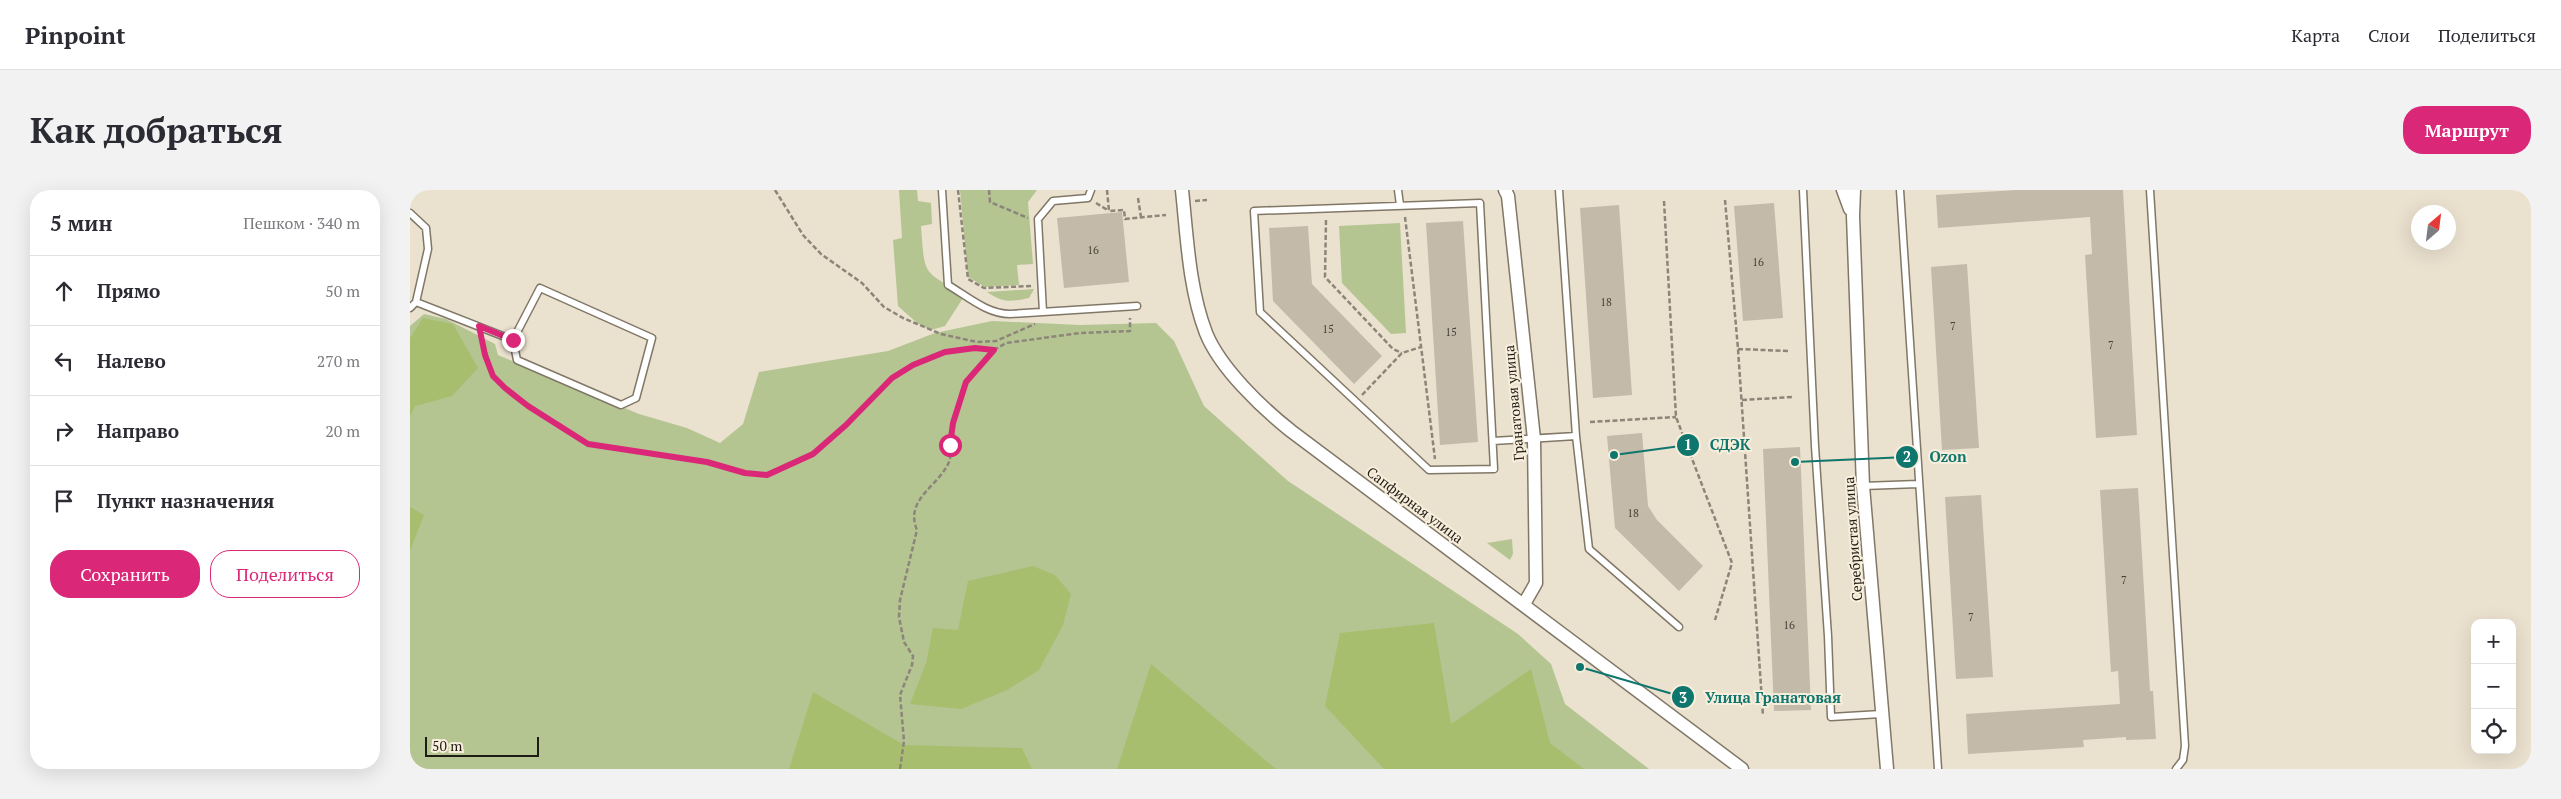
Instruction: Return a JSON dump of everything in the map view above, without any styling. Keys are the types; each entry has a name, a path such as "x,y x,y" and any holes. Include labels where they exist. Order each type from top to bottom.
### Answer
{"street":[{"name":"Сапфирная улица","path":"1182,190 1195,298 1207,335 1229,370 1252,396 1291,431 1742,769"},
{"path":"1843,190 1853,216"},
{"path":"1853,216 1854,190"},
{"name":"Гранатовая улица","path":"1508,192 1534,438 1536,583 1524,604"},
{"name":"Серебристая улица","path":"1853,216 1863,486 1887,769"}],"lane":[{"path":"942,190 948,284 996,313 1138,306"},
{"path":"1043,312 1038,222 1041,214 1053,201 1088,198 1091,190"},
{"path":"1398,190 1402,205"},
{"path":"1559,190 1576,436 1589,549 1679,627"},
{"path":"1804,190 1815,446 1828,636 1831,717 1881,714"},
{"path":"1900,190 1938,769"},
{"path":"2150,190 2185,746 2183,760 2176,769"},
{"path":"1480,203 1494,469 1429,470 1355,403 1260,312 1254,211 1326,209 1480,203"},
{"path":"410,213 426,228 428,249 416,302 410,308"},
{"path":"540,288 652,338 636,398 621,405 517,360 513,340 540,288"},
{"path":"416,302 513,340"},
{"path":"1493,441 1576,436"},
{"path":"1863,486 1918,484"}],"path":[{"path":"775,190 803,235 822,254 862,284 884,307 903,318 941,334 977,342 996,341 1035,324 1043,312"},
{"path":"958,190 968,279 984,288 1041,285"},
{"path":"989,190 990,202 1038,222"},
{"path":"1107,190 1109,211 1124,210 1126,219 1166,215"},
{"path":"1138,198 1141,217"},
{"path":"1725,200 1742,400 1763,716"},
{"path":"1664,201 1676,416 1732,563 1715,620"},
{"path":"1402,205 1436,471"},
{"path":"1326,209 1325,277 1393,349 1402,353"},
{"path":"900,769 904,741 900,696 912,665 913,656 904,642 899,617 900,600 917,530 913,520 918,501 926,488 939,479 950,459 953,423 966,382 994,350 1006,343 1062,335 1130,331 1130,307"},
{"path":"479,326 485,355 493,376 528,406 588,444 707,462 745,473 767,475 813,454 846,425 892,378 913,365 945,352 975,348 994,350"},
{"path":"1355,403 1402,353 1421,347"},
{"path":"1738,349 1788,350"},
{"path":"1742,400 1793,397"},
{"path":"1590,422 1676,416"}],"green space":[{"path":"899,190 917,190 918,201 931,203 932,224 921,226 925,263 928,270 940,281 965,295 945,326 931,330 917,323 898,306 893,240 902,238"},
{"path":"960,190 1037,190 1028,202 1033,264 1017,265 1019,285 985,287 968,277"},
{"path":"1400,223 1406,333 1391,334 1342,283 1339,226"},
{"path":"1034,289 1029,298 1012,301 1002,300 987,292"},
{"path":"424,314 446,319 495,344 498,355 639,414 687,428 720,443 743,424 759,372 888,351 935,333 992,321 1080,325 1156,323 1174,341 1204,406 1288,481 1518,634 1551,664 1565,704 1649,769 410,769 410,326"},
{"path":"423,318 453,324 478,368 452,396 415,406 410,417 410,338"},
{"path":"410,507 424,515 410,551"},
{"path":"1512,539 1513,554 1510,560 1487,543"},
{"path":"1033,566 1055,575 1071,594 1063,625 1039,670 1007,690 961,709 910,704 926,663 933,628 958,630 968,581"},
{"path":"1434,623 1451,724 1531,669 1550,743 1584,769 1384,769 1325,706 1340,633"},
{"path":"1151,664 1276,769 1117,769"},
{"path":"813,692 904,745 1022,748 1032,769 789,769"}],"building":[{"path":"2016,190 2123,190 2137,435 2096,438 2085,255 2092,254 2090,217 1938,228 1936,195"},
{"path":"1774,203 1783,318 1743,321 1734,206"},
{"path":"1619,205 1632,395 1593,398 1580,208"},
{"path":"1122,212 1129,282 1064,288 1057,218"},
{"path":"1463,221 1478,442 1440,445 1426,223"},
{"path":"1308,226 1312,284 1382,356 1354,384 1273,301 1269,228"},
{"path":"1967,264 1979,448 1942,450 1931,267"},
{"path":"1642,433 1648,506 1657,520 1703,566 1679,591 1615,528 1607,436"},
{"path":"1800,447 1811,710 1774,711 1763,449"},
{"path":"2138,488 2150,691 2153,691 2156,739 2126,740 2126,737 2083,740 2084,747 1968,754 1966,714 2120,704 2118,671 2111,672 2100,490"},
{"path":"1981,495 1993,677 1956,679 1945,497"}],"place":[{"name":"СДЭК","path":"1614,455"},
{"name":"Ozon","path":"1795,462"},
{"name":"Улица Гранатовая","path":"1580,667"}],"route":[{"path":"513,340 479,326 485,355 493,376 528,406 588,444 707,462 745,473 767,475 813,454 846,425 892,378 913,365 945,352 975,348 994,350 966,382 953,423 950,445"}]}
